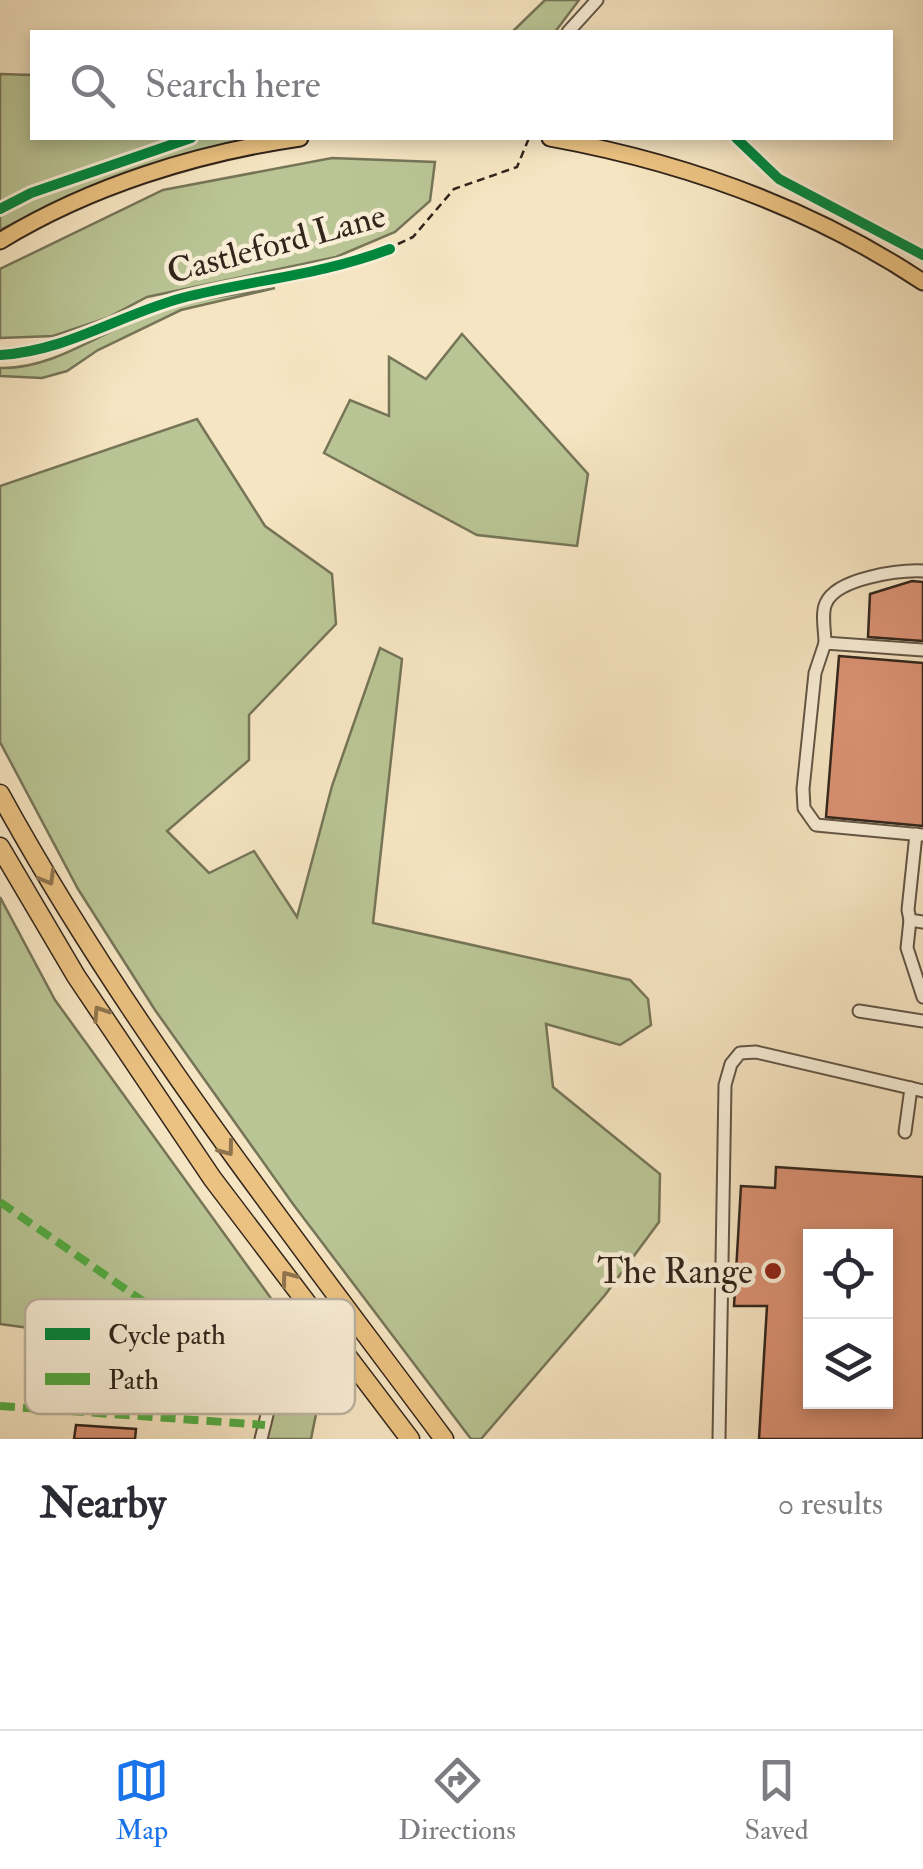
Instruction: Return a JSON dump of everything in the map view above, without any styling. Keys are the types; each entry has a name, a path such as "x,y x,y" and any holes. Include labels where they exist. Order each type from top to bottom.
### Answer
{"highway":[{"path":"0,794 135,1017 223,1144 339,1299"},
{"path":"0,847 76,976 212,1178 304,1299"},
{"path":"355,1320 444,1439"},
{"path":"355,1366 410,1439"}],"main road":[{"path":"0,241 91,195 140,176 233,150 289,140"},
{"path":"559,140 696,171 816,221 923,282"}],"street":[{"path":"570,30 597,0"},
{"name":"Castleford Lane","path":"0,355 66,344 185,297 296,276 390,248"},
{"path":"923,571 887,573 831,596 824,605 825,643 815,673 803,789 807,816 816,826 919,834 916,921 907,948 923,997"},
{"path":"825,643 923,650"},
{"path":"859,1011 923,1021"},
{"path":"718,1439 724,1121 731,1064 740,1053 756,1052 917,1089 906,1132"},
{"path":"261,1439 267,1414"}],"green space":[{"path":"545,0 579,0 556,30 514,30"},
{"path":"0,74 30,75 30,140 240,140 121,178 0,230"},
{"path":"332,158 435,162 430,201 395,232 336,257 147,297 107,318 53,336 0,338 0,269 163,190"},
{"path":"275,288 181,310 98,350 67,371 42,378 0,376 0,368 21,367 62,355 160,310"},
{"path":"462,334 588,474 577,546 477,535 324,453 350,400 389,416 389,357 426,379"},
{"path":"197,419 265,526 332,574 336,624 249,715 249,760 167,831 209,873 254,851 297,917 332,786 380,648 402,659 373,923 630,980 648,999 651,1025 620,1045 546,1024 553,1087 660,1174 659,1222 605,1295 481,1439 471,1439 293,1204 155,1010 78,889 0,742 0,486"},
{"path":"0,897 55,1000 271,1299 25,1299 25,1327 0,1324"},
{"path":"267,1414 316,1414 311,1439 260,1439"}],"building":[{"path":"912,581 923,582 923,641 868,637 870,594"},
{"path":"839,656 923,663 923,826 826,817"},
{"name":"The Range","path":"776,1167 923,1177 923,1439 759,1439 767,1306 734,1306 741,1186 775,1188"},
{"path":"76,1425 136,1429 135,1439 74,1439"}],"marked path":[{"path":"0,1202 140,1299"},
{"path":"0,1406 25,1408"},
{"path":"112,1414 265,1425"}],"cycle path":[{"path":"0,209 31,193 185,140"},
{"path":"738,140 779,179 923,255"},
{"path":"0,355 48,347 182,298 339,265 390,249"}],"place":[{"name":"The Range","path":"773,1271"}]}
